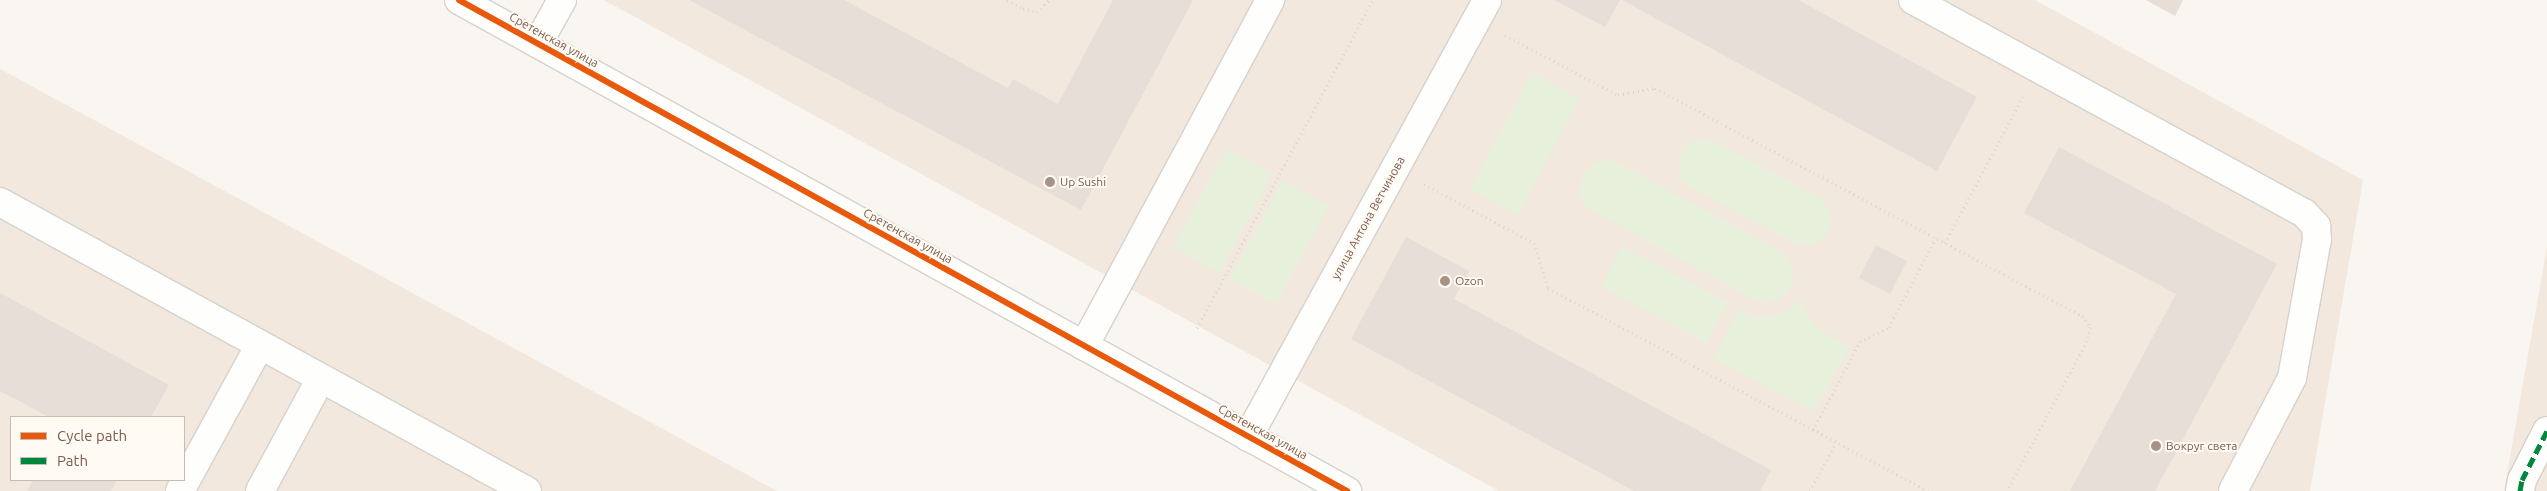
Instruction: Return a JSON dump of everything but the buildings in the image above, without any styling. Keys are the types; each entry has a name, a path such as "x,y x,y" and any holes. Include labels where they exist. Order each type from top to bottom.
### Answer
{"street":[{"name":"Сретенская улица","path":"459,0 1347,491"},
{"path":"538,43 562,0"},
{"path":"1084,346 1270,0"},
{"path":"1913,0 2304,213 2316,226 2317,239 2292,378 2233,491"},
{"name":"улица Антона Ветчинова","path":"1248,436 1482,10"},
{"path":"0,202 527,491"},
{"path":"180,491 260,345"},
{"path":"260,491 321,378"},
{"path":"2520,491 2522,480 2547,431"}],"path":[{"path":"1007,0 1037,12 1049,0"},
{"path":"1197,328 1373,0"},
{"path":"1482,10 1618,95 1655,88 2082,316 2090,327 2087,341 2007,491"},
{"path":"1945,243 2038,68"},
{"path":"1395,169 1534,243 1548,288 1928,491"},
{"path":"1813,430 1860,342 1889,327 1936,238"},
{"path":"1810,491 1836,442"}],"shaded area":[{"path":"604,0 2035,0 2363,180 2310,491 1499,491"},
{"path":"0,69 777,491 0,491"},
{"path":"2547,247 2547,491 2504,491"}],"green space":[{"path":"1532,73 1580,98 1518,215 1470,189"},
{"path":"1700,139 1712,140 1822,199 1831,215 1828,233 1820,241 1809,246 1798,245 1688,186 1681,179 1679,161 1682,152 1690,144"},
{"path":"1226,149 1273,174 1220,273 1173,247"},
{"path":"1610,159 1781,251 1789,259 1794,271 1793,283 1787,293 1778,300 1757,301 1586,207 1580,197 1580,184 1585,171 1596,163"},
{"path":"1283,180 1329,206 1276,304 1229,279"},
{"path":"1622,246 1728,303 1706,343 1601,286"},
{"path":"1799,299 1814,327 1850,347 1814,412 1713,358 1739,309 1753,317 1771,317 1789,309"}],"marked path":[{"path":"2520,491 2522,480 2547,431"}],"cycle path":[{"path":"459,0 1347,491"}],"place":[{"name":"Up Sushi","path":"1050,182"},
{"name":"Ozon","path":"1445,281"},
{"name":"Вокруг света","path":"2156,446"}]}
